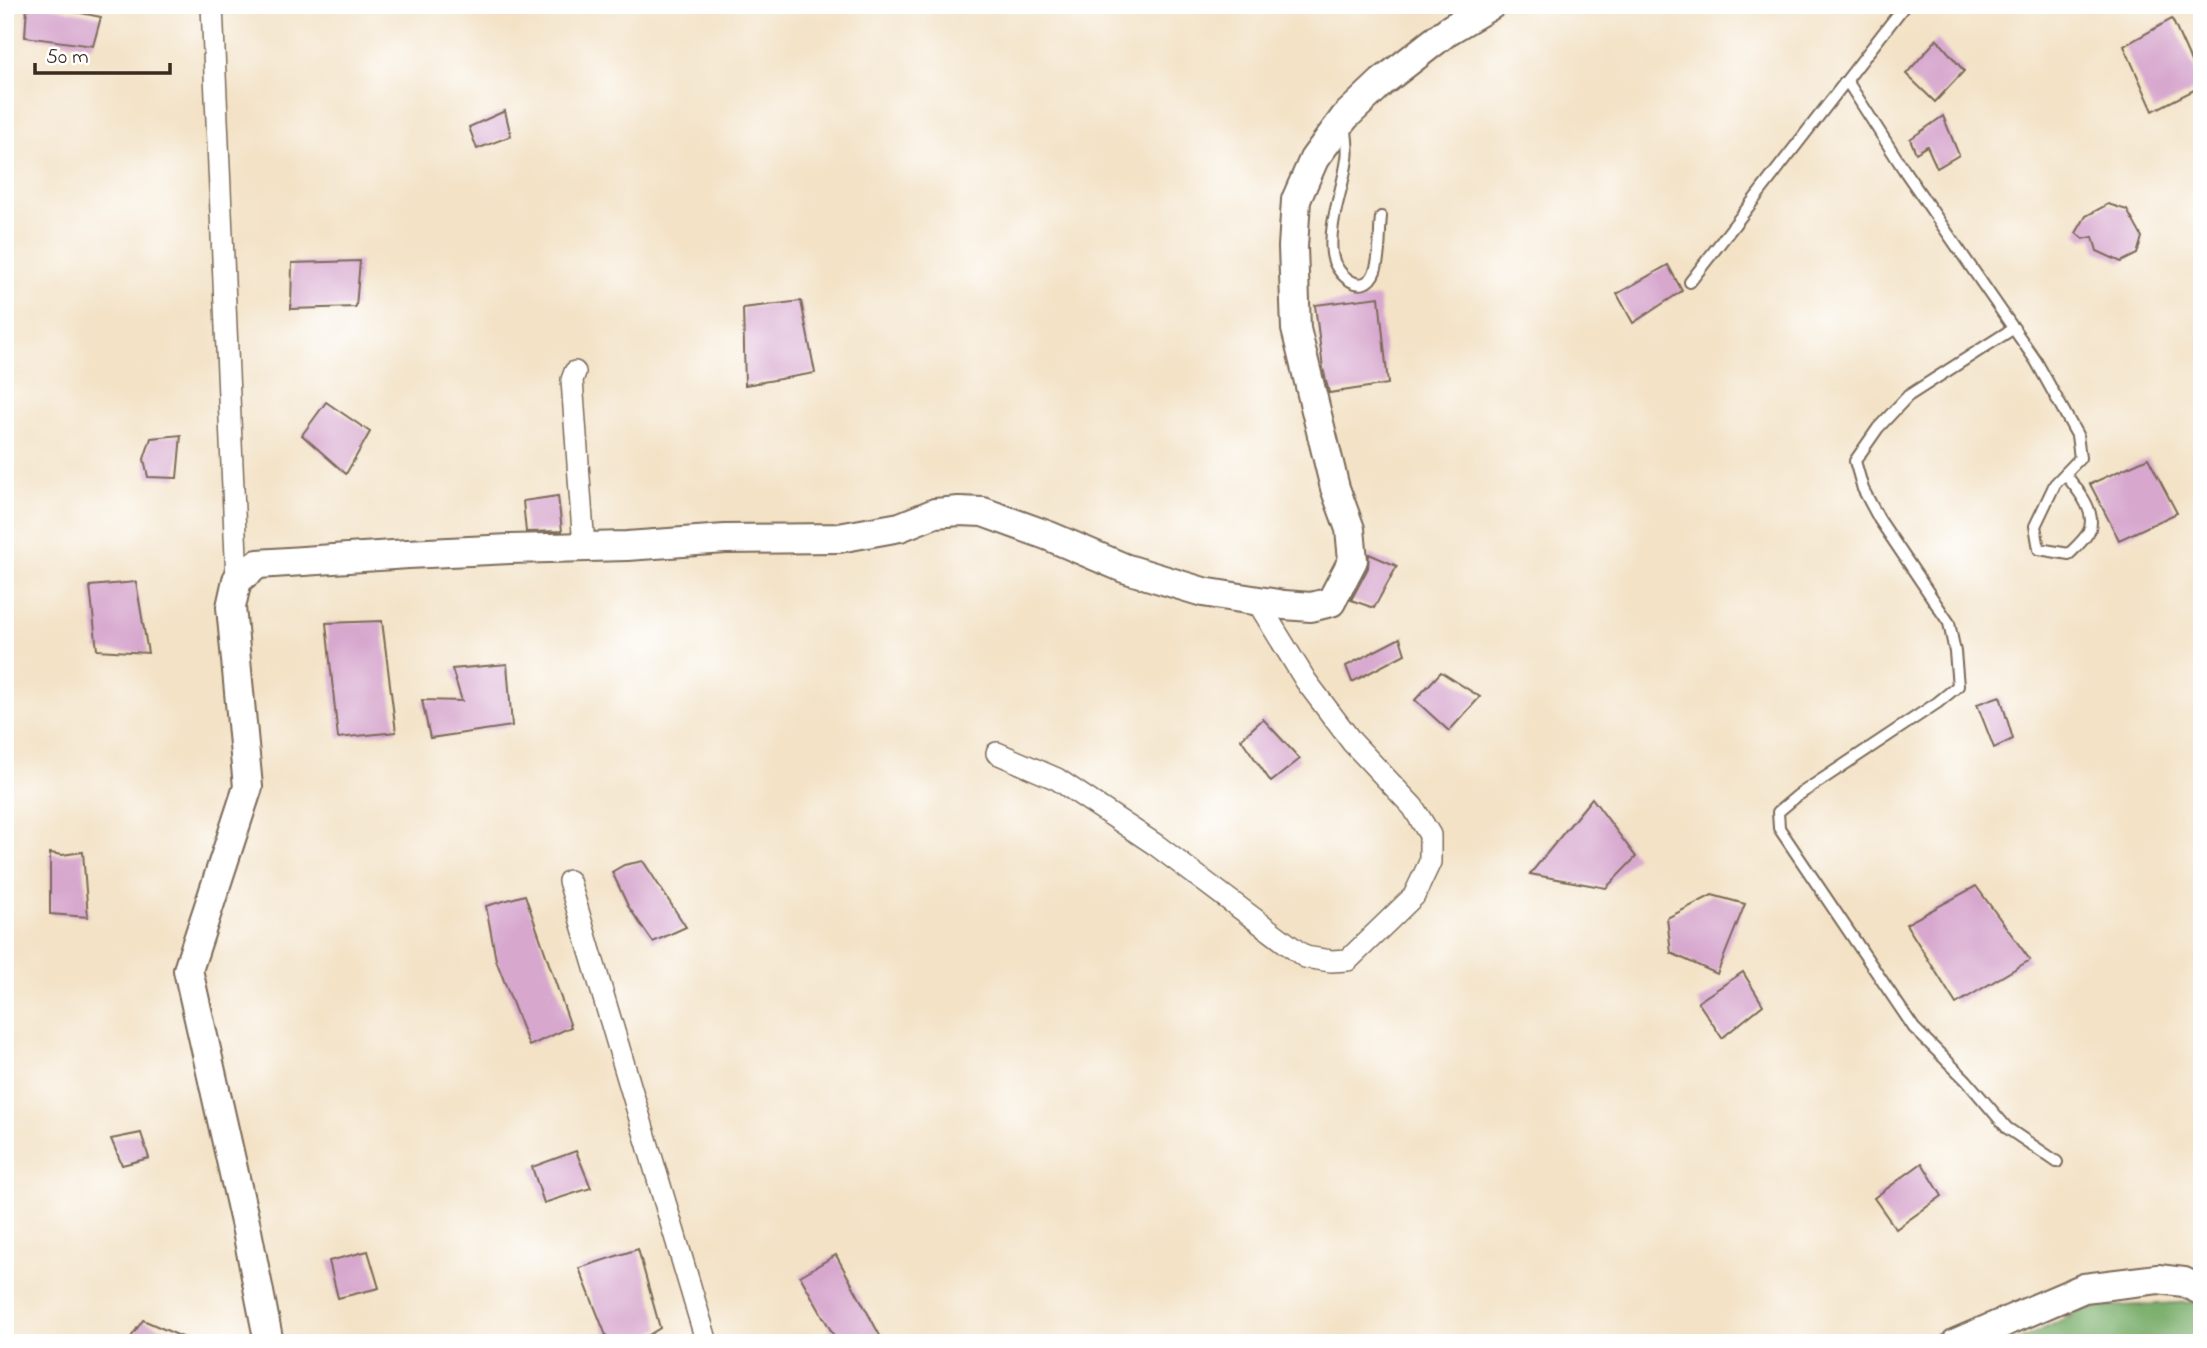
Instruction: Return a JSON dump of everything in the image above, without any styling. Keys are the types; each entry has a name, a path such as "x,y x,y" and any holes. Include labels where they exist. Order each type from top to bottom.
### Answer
{"street":[{"path":"212,5 237,580 231,607 248,787 188,970 247,1231 269,1343"},
{"path":"237,580 258,564 421,553 725,539 839,538 900,527 936,513 983,512 1124,568 1203,592 1311,607 1331,602 1353,560 1350,529 1335,488 1296,330 1293,247 1296,200 1314,159 1345,117 1382,82 1449,30 1491,5"},
{"path":"575,372 572,380 584,547"},
{"path":"997,753 1057,779 1156,845 1305,957 1331,961 1348,960 1414,896 1430,862 1430,835 1413,807 1352,742 1306,681 1257,601"},
{"path":"569,881 706,1343"},
{"path":"1956,1343 2084,1288 2158,1279 2184,1282 2202,1291"}],"lane":[{"path":"1690,282 1905,5"},
{"path":"1847,81 1906,173 2036,361 2077,435 2080,458 2054,484 2035,526 2039,549 2069,554 2089,532 2091,516 2081,494 2065,474"},
{"path":"1345,117 1348,156 1331,235 1335,267 1348,281 1364,282 1376,269 1381,217"},
{"path":"2014,328 1908,397 1878,428 1855,461 1863,489 1879,519 1949,623 1958,686 1937,703 1797,796 1778,812 1779,828 1914,1028 1966,1080 2007,1128 2057,1162"}],"green space":[{"path":"2194,1302 2202,1310 2202,1343 2014,1343 2087,1308"}],"building":[{"path":"27,5 41,5 101,17 93,46 25,37"},
{"path":"2172,19 2202,86 2153,111 2124,46"},
{"path":"1937,39 1964,71 1935,102 1906,74"},
{"path":"505,111 511,136 477,149 469,127"},
{"path":"1943,116 1959,155 1937,168 1927,146 1916,153 1910,139"},
{"path":"2108,204 2127,210 2142,237 2137,254 2121,262 2097,251 2093,237 2083,239 2076,233 2086,216"},
{"path":"360,261 356,307 291,309 292,263"},
{"path":"1668,265 1682,291 1633,323 1617,294"},
{"path":"1379,297 1388,384 1329,393 1315,305"},
{"path":"801,301 815,373 745,385 743,308"},
{"path":"326,402 370,432 346,474 302,435"},
{"path":"181,435 177,478 148,477 144,459 151,438"},
{"path":"2148,458 2177,513 2119,540 2090,484"},
{"path":"558,496 562,531 526,532 523,501"},
{"path":"1369,554 1397,566 1374,608 1351,600 1368,568"},
{"path":"136,582 148,653 97,650 90,586"},
{"path":"382,621 396,732 338,738 326,623"},
{"path":"1400,638 1405,654 1352,682 1346,666"},
{"path":"507,664 512,726 430,738 422,700 462,701 452,669"},
{"path":"1441,672 1480,697 1449,731 1415,700"},
{"path":"2000,696 2013,739 1994,748 1977,704"},
{"path":"1263,719 1300,759 1271,782 1241,739"},
{"path":"1592,798 1636,857 1606,888 1530,874"},
{"path":"83,852 88,917 50,914 50,853 62,855"},
{"path":"643,861 686,927 653,942 628,906 612,872 624,865"},
{"path":"1976,886 2030,960 1956,1004 1906,924"},
{"path":"525,895 571,1027 529,1046 496,960 486,906"},
{"path":"1712,895 1745,904 1717,974 1671,953 1667,918"},
{"path":"1743,972 1763,1005 1722,1038 1698,1002"},
{"path":"141,1133 149,1158 122,1165 111,1139"},
{"path":"576,1151 591,1188 544,1203 532,1167"},
{"path":"1922,1163 1942,1196 1896,1229 1874,1198"},
{"path":"638,1249 660,1328 636,1343 609,1343 579,1268"},
{"path":"368,1251 379,1288 338,1298 329,1261"},
{"path":"836,1255 884,1343 838,1343 800,1276"},
{"path":"143,1320 196,1343 127,1343"}]}
